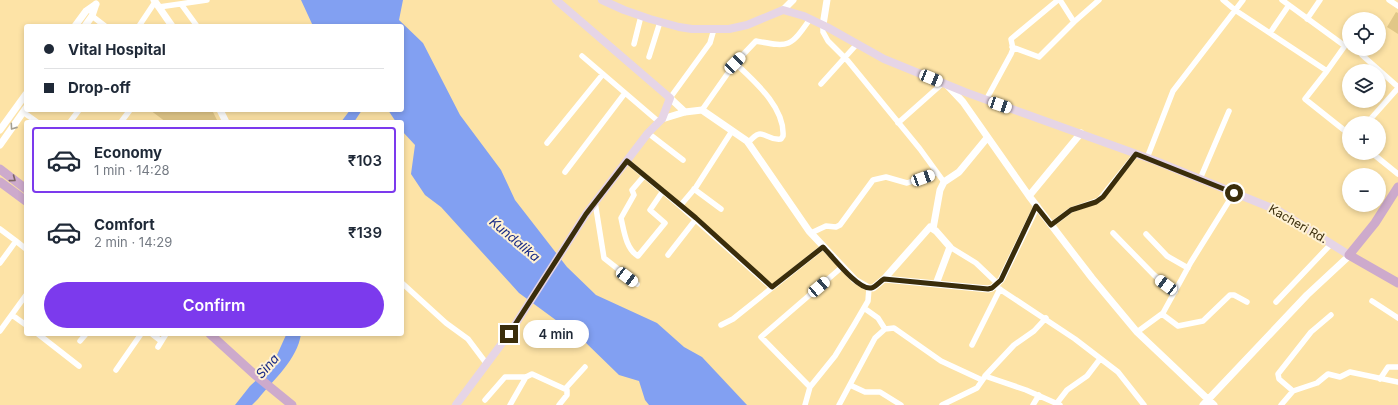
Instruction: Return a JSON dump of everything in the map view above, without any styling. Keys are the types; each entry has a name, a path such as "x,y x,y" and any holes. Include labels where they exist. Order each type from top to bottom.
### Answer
{"main road":[{"path":"456,405 509,334 595,202 648,133 660,121 670,98 556,0"},
{"path":"602,0 624,10 679,27 714,29 747,25 783,10"},
{"name":"Kacheri Rd.","path":"783,10 810,19 884,59 945,84 1156,161 1279,211 1349,256"},
{"path":"0,169 24,187"},
{"path":"0,182 24,200"},
{"path":"1398,187 1375,223 1349,256 1398,283"},
{"path":"212,336 285,402"}],"street":[{"path":"156,3 182,4 207,0"},
{"path":"783,10 793,0"},
{"path":"827,0 823,25 824,35 845,58 920,149 944,182"},
{"path":"986,100 1012,50 1010,41 1012,38 1059,0 1074,22"},
{"path":"1012,50 1039,57 1074,22 1099,0"},
{"path":"1223,0 1235,10 1326,71"},
{"path":"1147,158 1173,91 1243,0"},
{"path":"1282,0 1342,44"},
{"path":"1307,19 1320,0"},
{"path":"1389,0 1398,6"},
{"path":"86,24 92,16 97,2"},
{"path":"76,24 86,11 97,2"},
{"path":"140,24 156,3"},
{"path":"156,3 171,24"},
{"path":"182,4 196,24"},
{"path":"1270,34 1289,5"},
{"path":"92,16 102,24"},
{"path":"634,44 642,16"},
{"path":"702,110 735,63 756,42 782,46 789,44 810,19"},
{"path":"649,57 660,22"},
{"path":"685,112 670,98 710,43 714,29"},
{"path":"821,84 857,44"},
{"path":"1342,50 1305,99 1342,128"},
{"path":"582,56 660,121 685,112 702,110 748,143 811,233 859,284 872,288 884,279 930,227 950,247 976,263 998,286 1046,318 1118,372 1144,405"},
{"path":"1362,56 1398,87 1373,116"},
{"path":"735,63 764,90 783,124 783,136 781,139 760,133 755,135 748,143"},
{"path":"547,143 603,74"},
{"path":"898,123 945,84 962,102 1036,206 1137,332 1205,402 1214,405"},
{"path":"565,172 625,93"},
{"path":"0,130 24,97"},
{"path":"0,146 24,110"},
{"path":"26,112 35,120"},
{"path":"1200,179 1230,112"},
{"path":"680,206 694,189 732,131"},
{"path":"648,133 683,160"},
{"path":"1029,196 1081,133"},
{"path":"933,229 940,190 944,182 959,172 987,138"},
{"path":"1051,225 1071,210 1099,200 1136,154"},
{"path":"1381,160 1398,174"},
{"path":"627,161 696,219 772,287"},
{"path":"811,233 826,226 836,227 840,225 873,180 886,177 907,183 936,173"},
{"path":"644,176 632,190 634,195 621,218 627,242 632,253 638,256 665,223 650,210 663,192"},
{"path":"694,189 721,209"},
{"path":"1137,332 1162,314 1234,193"},
{"path":"595,202 604,258 638,284"},
{"path":"972,345 1036,206"},
{"path":"668,255 696,219"},
{"path":"0,229 24,247"},
{"path":"1113,233 1154,275 1175,292"},
{"path":"1146,234 1167,256 1188,268"},
{"path":"0,263 16,241"},
{"path":"1276,302 1331,244"},
{"path":"721,325 733,319 823,247"},
{"path":"936,284 950,247"},
{"path":"1205,402 1307,295 1349,256"},
{"path":"810,387 761,337 842,266"},
{"path":"884,279 988,289 998,286"},
{"path":"404,285 446,324 468,339 486,363"},
{"path":"806,405 810,387 835,356 864,308 868,300 869,288"},
{"path":"1162,314 1175,325 1180,326 1206,319 1230,295 1234,295 1246,302"},
{"path":"1,327 24,299"},
{"path":"1372,301 1398,318"},
{"path":"864,308 878,318 885,329"},
{"path":"12,315 24,324"},
{"path":"1293,391 1279,379 1278,374 1311,332 1331,315"},
{"path":"942,405 977,388 984,378 1014,345 1034,331 1046,318"},
{"path":"846,405 841,403 850,385 875,338 885,329 894,328 941,361 984,378 1059,404 1068,390 1087,376 1100,359"},
{"path":"43,336 79,366"},
{"path":"80,341 84,336"},
{"path":"116,370 140,336"},
{"path":"155,336 161,341"},
{"path":"158,347 165,336"},
{"path":"565,389 585,367"},
{"path":"1380,379 1388,367 1398,368"},
{"path":"1284,404 1293,391 1317,382 1330,374 1340,376 1350,372 1398,382"},
{"path":"510,405 525,378 532,374 565,389 567,395 559,405"},
{"path":"485,400 505,377 525,378"},
{"path":"850,385 865,392 880,392 900,405"},
{"path":"1033,405 1039,396"}],"shaded area":[{"path":"1396,12 1398,13 1398,34 1387,27"},
{"path":"153,112 213,112 217,120 163,120"}],"water":[{"path":"301,0 403,0 399,20 403,24 312,24"},
{"name":"Kundalika","path":"404,25 423,43 460,115 501,170 515,200 567,267 596,295 657,323 684,347 702,357 747,405 649,405 645,400 639,381 619,375 583,340 519,293 441,207 425,195 411,174 415,145 404,133 404,120 395,120 389,112 404,112"},
{"path":"348,112 361,112 355,120 342,120"},
{"path":"286,336 301,336 299,343 290,361 258,399 252,405 235,405 250,386 272,366"}],"route":[{"path":"509,334 586,214 627,161 696,218 772,287 823,247 859,284 869,288 872,288 884,279 988,289 992,288 1001,280 1016,252 1036,206 1051,225 1067,212 1096,202 1103,197 1136,154 1234,193"}],"water label":[{"name":"Sina","path":"267,366"}]}
